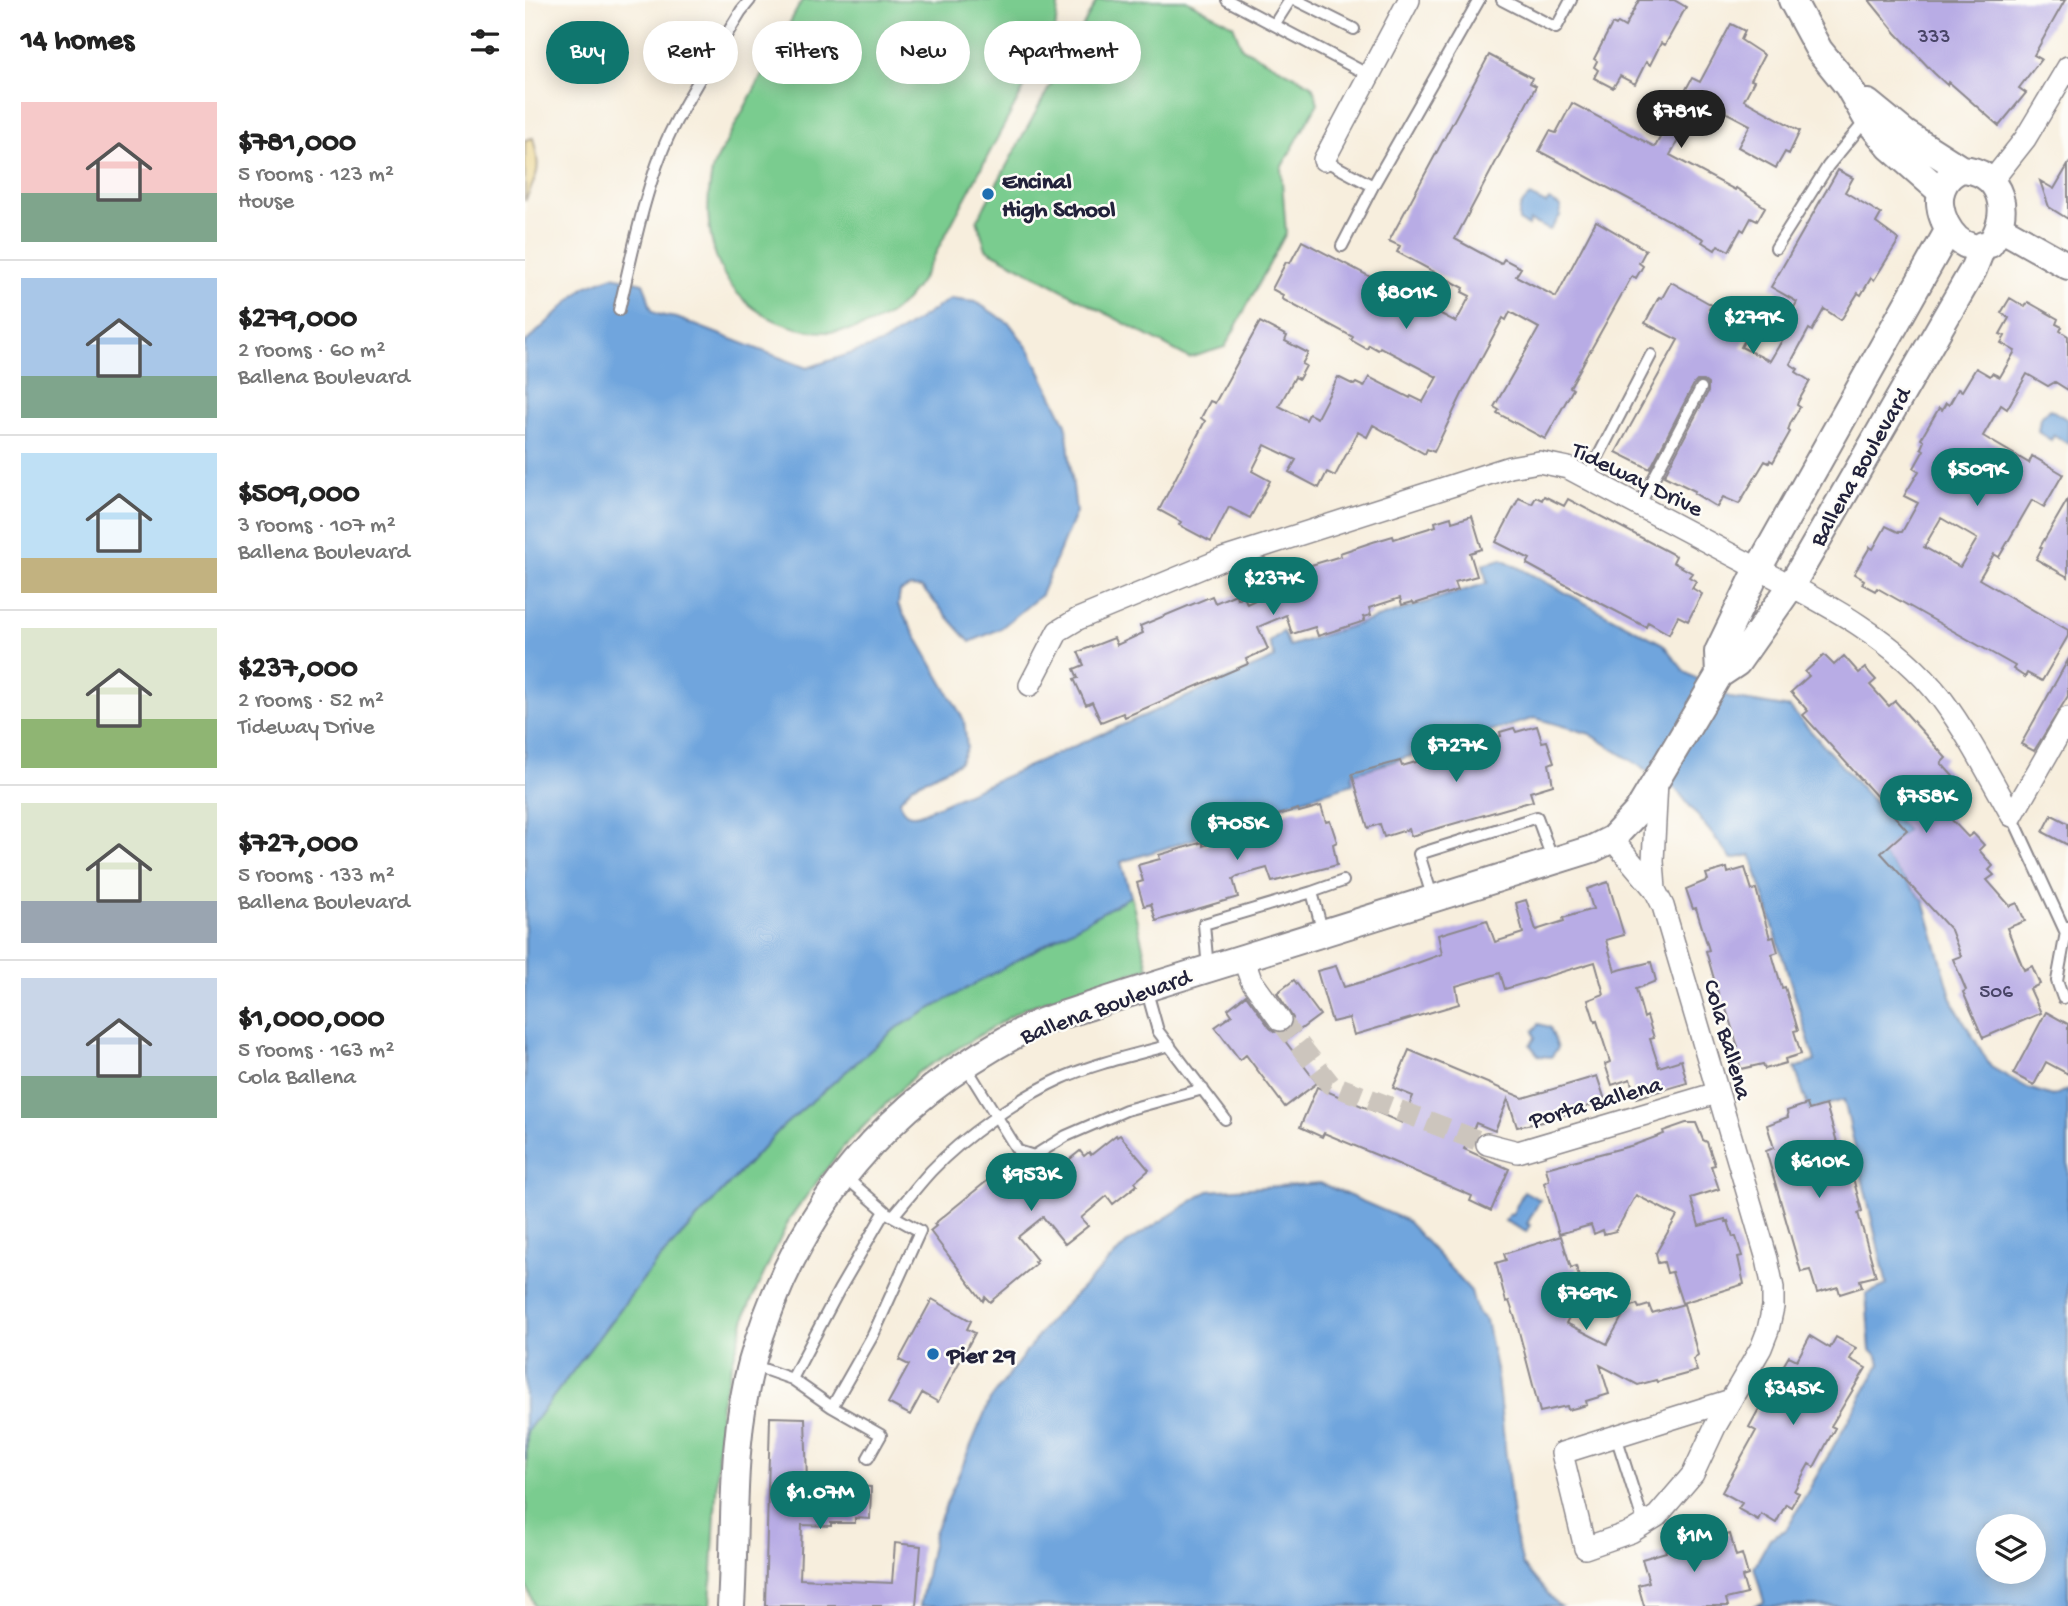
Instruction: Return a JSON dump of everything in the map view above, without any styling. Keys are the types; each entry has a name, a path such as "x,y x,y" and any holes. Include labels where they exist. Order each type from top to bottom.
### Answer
{"street":[{"path":"1324,160 1409,0"},
{"path":"1792,0 1819,50 1848,86 1867,119 1889,147 1940,191"},
{"path":"1991,182 2025,139 2068,67"},
{"path":"1848,86 1906,134 1961,169"},
{"path":"1961,169 1972,169 1991,182 1999,192 2002,205 1991,236 1975,247 1960,243 1948,231 1942,216 1940,191 1950,175 1961,169"},
{"name":"Ballena Boulevard","path":"1719,675 1719,652 1758,569 1948,231"},
{"path":"1991,236 2068,266"},
{"name":"Ballena Boulevard","path":"731,1606 738,1443 751,1365 770,1306 789,1265 821,1208 858,1157 902,1112 964,1065 1035,1025 1553,862 1612,839 1638,811 1719,675 1737,663 1791,586 1991,236"},
{"name":"Tideway Drive","path":"1030,685 1058,631 1079,619 1223,559 1510,467 1539,462 1568,468 1791,586 1850,619 1894,651 1940,698 1976,752 2012,816"},
{"path":"2012,816 2068,718"},
{"name":"Cola Ballena","path":"1655,890 1653,861 1657,781"},
{"name":"Cola Ballena","path":"1612,839 1655,890 1663,906 1767,1259 1773,1288 1773,1307 1761,1348 1693,1474 1657,1516 1606,1542 1585,1548 1562,1453 1731,1400"},
{"path":"1243,958 1251,980 1280,1020"},
{"name":"Porta Ballena","path":"1487,1144 1518,1152 1717,1093"}],"lane":[{"path":"619,310 649,194 669,135 750,0"},
{"path":"1227,0 1369,75"},
{"path":"1274,25 1290,0"},
{"path":"1296,0 1354,29"},
{"path":"1342,247 1373,186 1479,0"},
{"path":"1502,0 1556,28 1571,0"},
{"path":"1776,248 1828,166 1867,119"},
{"path":"1324,160 1373,186"},
{"path":"1587,478 1651,355"},
{"path":"1639,506 1701,388"},
{"path":"2012,816 2066,928 2057,981 2063,998"},
{"path":"1433,899 1419,855 1537,817 1553,862"},
{"path":"1208,969 1204,924 1343,881"},
{"path":"1312,892 1323,934"},
{"path":"1146,988 1159,1031 1225,1119"},
{"path":"792,1379 839,1290 889,1214 968,1137 996,1116 1061,1078 1102,1063 1170,1045"},
{"path":"964,1065 1018,1151 1034,1156 1066,1136 1126,1110 1203,1089"},
{"path":"832,1407 873,1335 920,1231 889,1214 844,1175"},
{"path":"751,1365 792,1379 832,1407 881,1435 868,1458"},
{"path":"1616,1436 1644,1524"}],"green space":[{"path":"802,0 1059,0 1056,21 984,21 984,84 1026,84 914,290 885,317 862,327 838,332 789,326 766,316 746,302 730,284 718,262 709,227 708,203 713,167 757,84 862,84 862,21 791,21"},
{"path":"1097,0 1186,0 1233,25 1242,48 1312,85 1318,103 1281,168 1286,233 1225,347 1189,358 986,249 977,220 1051,84 1141,84 1141,21 1086,21"},
{"path":"1131,896 1148,968 1025,1008 917,1073 844,1146 790,1218 747,1310 721,1404 710,1606 535,1606 525,1584 527,1431 654,1265 782,1127 895,1029"}],"sand":[{"path":"533,138 537,170 525,201 525,140"}],"water":[{"path":"1530,196 1546,204 1549,200 1561,207 1560,216 1550,230 1530,221 1528,226 1519,221 1521,207"},
{"path":"613,276 643,283 653,312 677,318 807,368 883,343 950,299 976,302 1010,324 1030,351 1066,424 1076,512 1041,595 1000,629 970,642 922,588 910,587 900,592 898,605 964,720 967,748 959,763 912,786 900,800 904,812 910,815 922,813 1275,658 1269,642 1283,631 1289,646 1487,583 1483,564 1502,559 1663,644 1685,672 1731,698 1790,708 1890,820 1895,817 1907,830 1882,853 1924,901 1953,1003 1991,1067 2028,1088 2053,1096 2068,1089 2068,1606 1753,1606 1764,1602 1754,1567 1770,1538 1786,1530 1880,1364 1878,1356 1870,1350 1866,1294 1887,1285 1844,1100 1809,1110 1795,1068 1815,1061 1751,855 1732,859 1677,790 1590,734 1535,718 1352,774 1353,784 1232,821 1223,830 1121,862 1131,896 895,1029 782,1127 654,1265 527,1431 525,1461 525,343 585,287"},
{"path":"2050,409 2068,420 2068,444 2054,435 2051,440 2038,432 2040,418"},
{"path":"1539,1024 1550,1027 1558,1048 1551,1057 1539,1056 1530,1045 1535,1038 1533,1031"},
{"path":"1320,1183 1406,1220 1471,1291 1477,1313 1486,1320 1496,1369 1515,1536 1523,1565 1561,1606 920,1606 934,1533 990,1400 1050,1320 1128,1242 1208,1191"},
{"path":"1524,1191 1540,1200 1527,1224 1530,1225 1526,1232 1505,1221 1509,1214 1512,1215"}],"building":[{"path":"1639,0 1674,0 1686,7 1665,45 1661,43 1650,65 1646,62 1635,84 1620,76 1613,88 1594,78 1598,70 1594,67 1597,61 1594,59 1612,24 1616,26 1618,23 1625,27"},
{"path":"1869,0 2065,0 2034,55 2041,59 2019,88 2026,93 1999,126 1949,82 1947,85 1934,73"},
{"path":"1731,24 1745,31 1741,40 1764,55 1744,100 1800,131 1789,154 1785,152 1776,168 1738,147 1750,125 1714,106 1700,131 1687,124 1670,155 1735,190 1736,188 1765,207 1757,221 1751,218 1744,231 1741,229 1729,251 1718,245 1715,250 1702,242 1704,239 1539,151 1550,131 1556,133 1572,103 1655,147 1692,78 1700,82"},
{"path":"1489,55 1532,78 1530,83 1536,86 1455,239 1501,264 1504,259 1521,268 1516,276 1556,297 1596,221 1646,250 1639,263 1643,266 1636,278 1632,276 1570,387 1573,389 1545,439 1497,413 1499,410 1494,407 1539,328 1510,312 1506,320 1503,318 1434,452 1427,449 1425,454 1373,425 1367,437 1358,432 1335,476 1327,472 1319,488 1289,472 1296,460 1265,445 1252,471 1270,481 1250,518 1229,507 1211,542 1179,525 1181,522 1159,510 1205,421 1201,418 1210,401 1215,403 1260,322 1287,336 1285,341 1308,353 1302,364 1306,366 1299,379 1295,377 1279,406 1306,420 1309,414 1317,418 1338,377 1364,387 1369,377 1423,402 1437,377 1380,347 1378,350 1369,345 1367,349 1351,340 1353,337 1282,299 1283,295 1272,289 1286,262 1290,263 1302,241 1456,322 1470,296 1462,292 1464,288 1397,252 1400,246 1389,241"},
{"path":"2068,165 2068,219 2049,207 2040,181 2054,189"},
{"path":"1838,170 1853,178 1845,192 1881,214 1876,223 1899,240 1874,280 1871,278 1861,295 1858,293 1841,320 1824,309 1812,331 1809,329 1790,364 1798,369 1796,372 1810,381 1798,402 1800,407 1791,422 1788,430 1790,432 1773,462 1765,461 1739,504 1723,497 1717,507 1694,493 1695,491 1664,476 1708,392 1708,384 1704,381 1694,384 1650,469 1616,452 1678,340 1645,323 1659,297 1662,298 1671,282 1712,305 1709,309 1748,334 1741,347 1770,361 1794,320 1789,317 1797,302 1771,287"},
{"path":"2010,298 2025,307 2028,302 2058,319 2056,324 2062,327 2060,331 2068,336 2068,390 2055,382 2048,386 2027,374 2007,409 2001,405 1983,436 2029,463 2032,456 2063,474 2044,507 2032,500 1999,557 1994,554 1979,579 2068,630 2068,636 2042,681 2027,673 2025,677 2013,669 2015,666 1877,588 1875,591 1862,584 1864,580 1854,574 1886,526 1902,532 1918,503 1904,496 1919,471 1914,468 1924,450 1921,448 1924,441 1921,439 1939,408 1942,410 1946,403 1949,405 1958,389 1962,391 1976,368 1990,376 1992,373 2000,377 2015,351 2001,343 2005,336 2000,334 2009,318 2001,313","holes":["1941,518 1977,539 1960,567 1924,547"]},
{"path":"1544,496 1564,506 1568,499 1676,556 1673,562 1692,573 1689,577 1696,581 1692,588 1702,594 1688,621 1678,616 1669,634 1648,622 1646,627 1527,564 1530,559 1496,542 1519,498 1532,504 1536,497 1542,500"},
{"path":"2068,499 2068,577 2036,559 2042,548 2040,547"},
{"path":"1472,516 1482,549 1470,553 1477,576 1455,582 1458,590 1414,604 1402,605 1400,598 1369,608 1371,615 1363,617 1365,621 1318,636 1315,627 1292,634 1286,615 1258,627 1268,649 1246,659 1248,664 1125,717 1123,713 1101,722 1092,702 1086,705 1074,679 1078,678 1074,669 1084,665 1078,652 1114,638 1117,645 1143,633 1140,626 1212,596 1215,603 1236,594 1237,599 1244,596 1247,604 1279,586 1276,578 1283,576 1281,571 1297,566 1298,569 1341,556 1340,553 1373,542 1393,536 1394,539 1436,526 1435,522 1451,517 1452,522"},
{"path":"1824,655 1834,665 1844,656 1859,673 1865,668 1876,680 1870,685 1889,706 1895,701 1946,758 1941,763 1960,784 1949,794 1960,807 1949,817 1968,837 1973,833 1984,845 1979,850 1993,866 1989,870 1994,875 1987,880 2010,906 2017,903 2025,921 2007,928 2024,970 2032,966 2040,984 2030,989 2041,1013 1983,1038 1963,992 1966,990 1953,959 1961,956 1951,930 1881,853 1907,830 1803,715 1808,711 1791,692 1809,676 1805,672"},
{"path":"2068,660 2068,696 2034,751 2021,744"},
{"path":"1537,726 1542,742 1547,741 1554,762 1549,764 1553,785 1530,792 1533,801 1411,836 1409,829 1384,837 1380,824 1368,828 1352,774 1400,761 1402,766 1440,755 1439,750 1462,743 1463,747 1501,736 1500,732 1514,728 1516,732"},
{"path":"1321,806 1326,822 1330,821 1337,842 1333,844 1337,865 1272,882 1267,868 1238,876 1233,879 1238,897 1156,921 1151,904 1144,906 1137,883 1143,881 1138,865 1160,859 1159,855 1203,842 1203,846 1241,834 1240,830 1256,826 1255,822 1298,809 1299,812"},
{"path":"2052,815 2068,823 2068,845 2043,832"},
{"path":"1727,868 1728,873 1745,868 1752,890 1756,889 1770,938 1774,937 1778,952 1772,954 1798,1030 1794,1031 1801,1054 1785,1059 1786,1063 1765,1069 1763,1064 1741,1069 1735,1048 1738,1047 1725,1006 1722,1007 1706,951 1709,950 1696,908 1693,909 1686,889 1708,880 1706,874"},
{"path":"1608,882 1624,935 1606,940 1615,971 1651,962 1656,981 1636,989 1644,1018 1647,1016 1654,1038 1650,1039 1659,1067 1681,1060 1687,1083 1636,1098 1630,1079 1612,1085 1605,1064 1610,1062 1588,1000 1604,994 1595,962 1505,989 1500,973 1456,986 1459,1004 1354,1035 1349,1018 1332,1022 1317,971 1336,966 1344,987 1442,954 1438,935 1487,920 1495,942 1523,933 1516,903 1526,900 1536,930 1593,909 1587,889"},
{"path":"1294,980 1320,1015 1285,1041 1317,1083 1285,1107 1246,1055 1240,1060 1215,1027 1232,1015 1228,1009 1246,995 1270,1028 1275,1032 1287,1031 1293,1018 1277,993"},
{"path":"2046,1012 2068,1024 2068,1074 2046,1062 2034,1085 2013,1074"},
{"path":"1409,1050 1523,1098 1597,1076 1605,1100 1547,1121 1517,1127 1508,1099 1495,1131 1476,1123 1464,1149 1509,1169 1491,1211 1470,1201 1472,1196 1324,1133 1322,1137 1300,1127 1317,1087 1402,1123 1413,1096 1393,1088"},
{"path":"1807,1104 1809,1110 1826,1105 1848,1179 1853,1178 1862,1211 1858,1213 1876,1276 1860,1280 1862,1287 1840,1294 1838,1287 1817,1293 1810,1270 1801,1272 1766,1151 1774,1148 1767,1125 1788,1117 1787,1111"},
{"path":"1686,1123 1696,1123 1703,1140 1707,1142 1719,1189 1691,1198 1699,1226 1725,1219 1728,1221 1742,1256 1738,1257 1744,1284 1682,1303 1672,1272 1667,1273 1664,1262 1658,1263 1656,1253 1677,1216 1636,1195 1616,1231 1604,1234 1603,1230 1594,1234 1591,1225 1559,1234 1544,1183 1549,1180 1546,1168 1634,1145"},
{"path":"1116,1135 1120,1135 1149,1170 1135,1182 1137,1185 1113,1204 1107,1196 1081,1218 1088,1226 1065,1244 1043,1217 1018,1237 1037,1260 1034,1262 1036,1264 990,1302 985,1297 983,1301 930,1231 936,1226 934,1224 1014,1159 1032,1181 1040,1173 1045,1179 1080,1151 1084,1156 1089,1152 1091,1155"},
{"path":"1561,1236 1571,1268 1576,1266 1579,1277 1584,1276 1586,1286 1566,1323 1607,1344 1627,1308 1637,1304 1639,1308 1649,1305 1652,1313 1684,1304 1698,1355 1693,1359 1697,1371 1638,1385 1600,1365 1609,1394 1586,1401 1587,1405 1568,1410 1567,1406 1540,1412 1517,1324 1509,1301 1506,1302 1496,1263 1506,1260 1504,1254"},
{"name":"Pier 29","path":"932,1299 971,1321 967,1329 975,1333 938,1402 922,1393 910,1415 888,1403 909,1365 899,1360"},
{"path":"1810,1336 1830,1348 1836,1337 1856,1348 1850,1359 1866,1368 1831,1426 1835,1428 1814,1467 1809,1464 1794,1491 1799,1493 1791,1507 1786,1504 1776,1523 1761,1514 1758,1520 1738,1509 1742,1503 1722,1492 1756,1431 1749,1427 1767,1394 1789,1356 1797,1360"},
{"path":"770,1417 805,1418 807,1481 854,1483 854,1486 871,1487 870,1519 855,1518 855,1523 831,1523 831,1526 802,1525 800,1579 892,1583 895,1543 921,1546 916,1606 765,1606"},
{"path":"1702,1533 1704,1541 1730,1534 1736,1556 1742,1554 1748,1575 1742,1577 1747,1594 1726,1599 1728,1606 1644,1606 1638,1585 1649,1582 1642,1559 1666,1552 1664,1544"}],"tunnel":[{"path":"1280,1020 1330,1084 1487,1144"}],"place":[{"name":"Encinal High School","path":"988,194"},
{"name":"Pier 29","path":"933,1354"}]}
